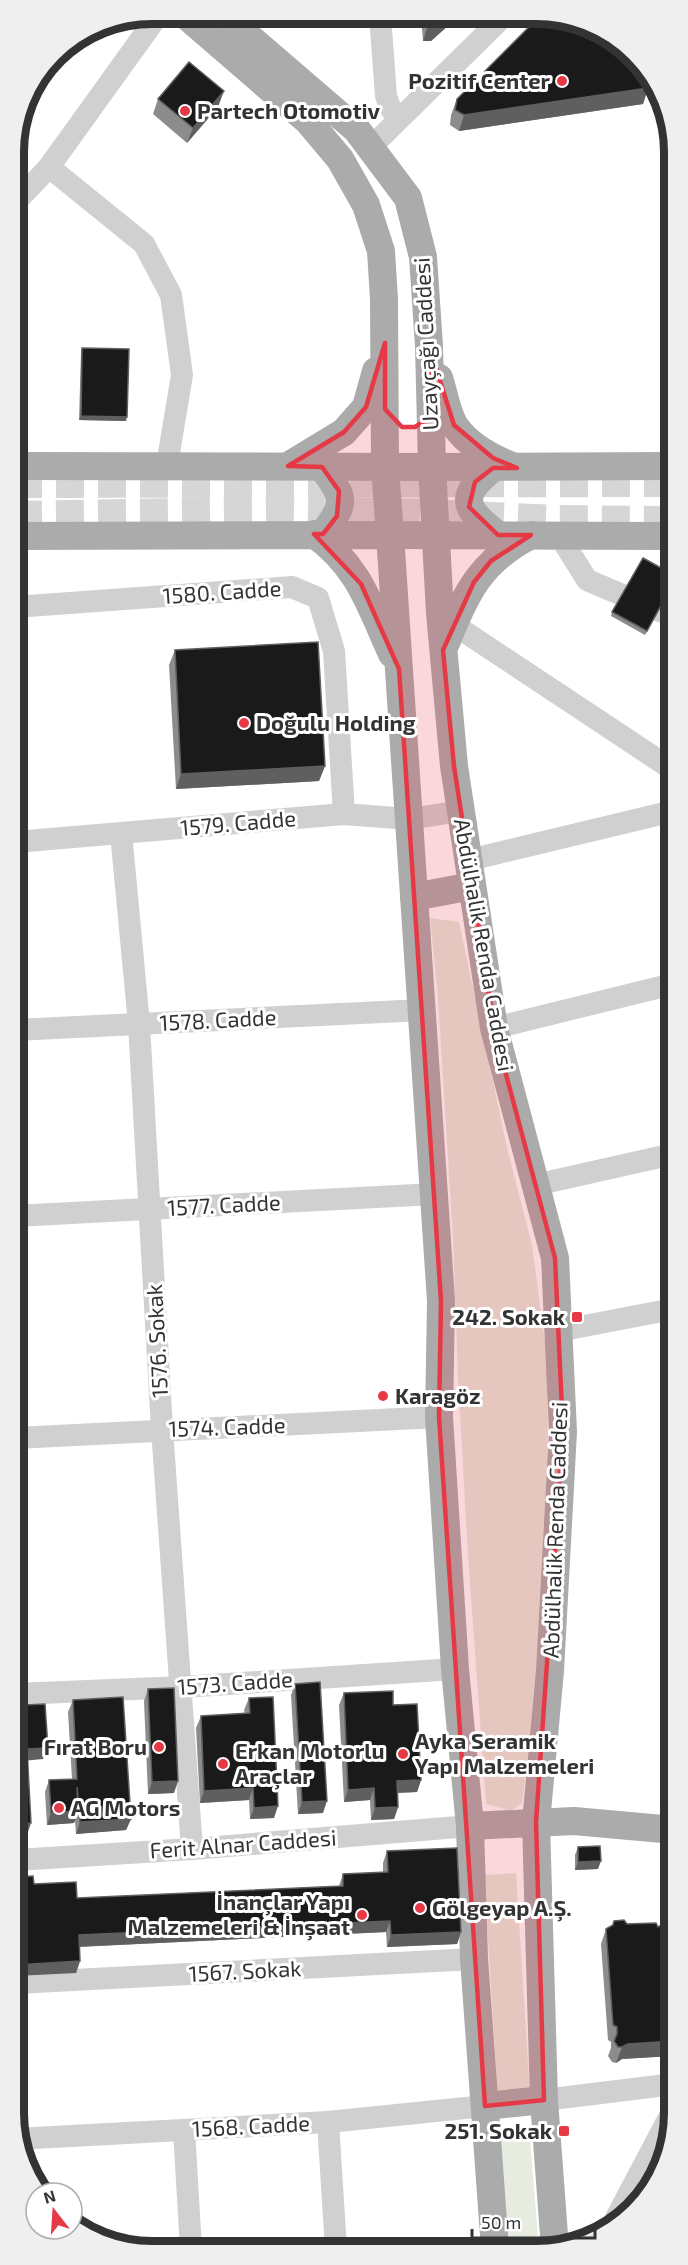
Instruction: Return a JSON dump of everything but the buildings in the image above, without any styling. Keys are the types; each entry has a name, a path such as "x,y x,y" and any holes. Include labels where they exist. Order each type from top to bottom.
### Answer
{"main road":[{"name":"Uzayçağı Caddesi","path":"196,24 308,121 340,159 366,205 381,251 385,467 390,535"},
{"name":"Uzayçağı Caddesi","path":"234,24 357,130 408,198 423,257 429,346 436,535"},
{"path":"288,466 344,432 366,407 384,343"},
{"path":"429,346 454,425 465,437 505,468"},
{"path":"385,409 394,421 408,429 421,424 431,408"},
{"path":"24,466 505,468 664,466"},
{"path":"319,534 337,516 340,501 339,491 322,467"},
{"path":"498,535 477,519 469,507 470,492 476,482 505,468"},
{"path":"319,534 361,584 399,669"},
{"path":"24,536 319,534 664,536"},
{"path":"390,535 441,1300 439,1418 454,1669 470,1826 474,1959 494,2241"},
{"name":"Abdülhalik Renda Caddesi","path":"436,535 443,650 454,766 494,1028 555,1258 563,1432 550,1671 536,1822 544,2100 554,2240"},
{"path":"443,650 460,607 474,582 491,561 510,546 531,535"},
{"path":"414,897 471,873"},
{"path":"470,1826 574,1821 664,1829"},
{"path":"485,2106 544,2100"}],"street":[{"path":"24,193 49,167 152,24"},
{"path":"381,24 386,96 398,120"},
{"path":"370,148 496,24"},
{"path":"49,167 144,244 171,295 182,375 167,465"},
{"path":"559,535 587,580 664,613"},
{"name":"1580. Cadde","path":"24,606 292,587 318,598 334,651 344,814"},
{"path":"453,624 664,764"},
{"name":"1579. Cadde","path":"24,841 344,814 409,819 461,811"},
{"path":"471,873 664,814"},
{"name":"1576. Sokak","path":"121,833 139,1024 162,1429 192,1849"},
{"path":"494,1028 664,986"},
{"name":"1578. Cadde","path":"24,1030 422,1010"},
{"path":"535,1185 664,1156"},
{"name":"1577. Cadde","path":"24,1216 434,1194"},
{"path":"558,1331 664,1311"},
{"name":"1574. Cadde","path":"24,1437 162,1429 439,1418"},
{"name":"1573. Cadde","path":"24,1695 454,1669"},
{"name":"Ferit Alnar Caddesi","path":"24,1860 192,1849 470,1826"},
{"name":"1567. Sokak","path":"24,1983 474,1959"},
{"path":"544,2100 664,2085"},
{"name":"1568. Cadde","path":"26,2138 328,2122 485,2106"},
{"path":"328,2122 335,2241"},
{"path":"622,2207 663,2129"},
{"path":"184,2130 191,2241"}],"highlighted area":[{"path":"385,343 385,409 402,427 415,427 426,420 431,408 429,346 454,425 493,458 517,468 493,468 475,482 469,507 498,535 531,535 491,561 474,582 443,650 454,766 495,1033 555,1258 563,1432 536,1822 544,2100 485,2106 439,1417 441,1301 399,669 361,584 314,534 323,534 337,516 339,491 322,467 288,466 344,432 366,407"}],"shaded area":[{"path":"430,918 459,922 508,1152 532,1245 547,1358 548,1461 539,1669 522,1803 511,1811 486,1804 468,1555 453,1238 438,998"},
{"path":"516,1873 530,2095 498,2098 484,1875"},
{"path":"530,2139 538,2241 507,2241 500,2140"}],"tunnel":[{"path":"24,484 664,483"},
{"path":"24,515 283,510 430,513 555,519 664,520"}],"place":[{"name":"Pozitif Center","path":"562,81"},
{"name":"Partech Otomotiv","path":"185,111"},
{"name":"Doğulu Holding","path":"244,723"},
{"name":"242. Sokak","path":"577,1317"},
{"name":"Karagöz","path":"383,1396"},
{"name":"Fırat Boru","path":"159,1747"},
{"name":"Ayka Seramik Yapı Malzemeleri","path":"403,1754"},
{"name":"Erkan Motorlu Araçlar","path":"223,1764"},
{"name":"AG Motors","path":"59,1808"},
{"name":"Gölgeyap A.Ş.","path":"420,1908"},
{"name":"İnançlar Yapı Malzemeleri & İnşaat","path":"362,1915"},
{"name":"251. Sokak","path":"564,2131"}]}
